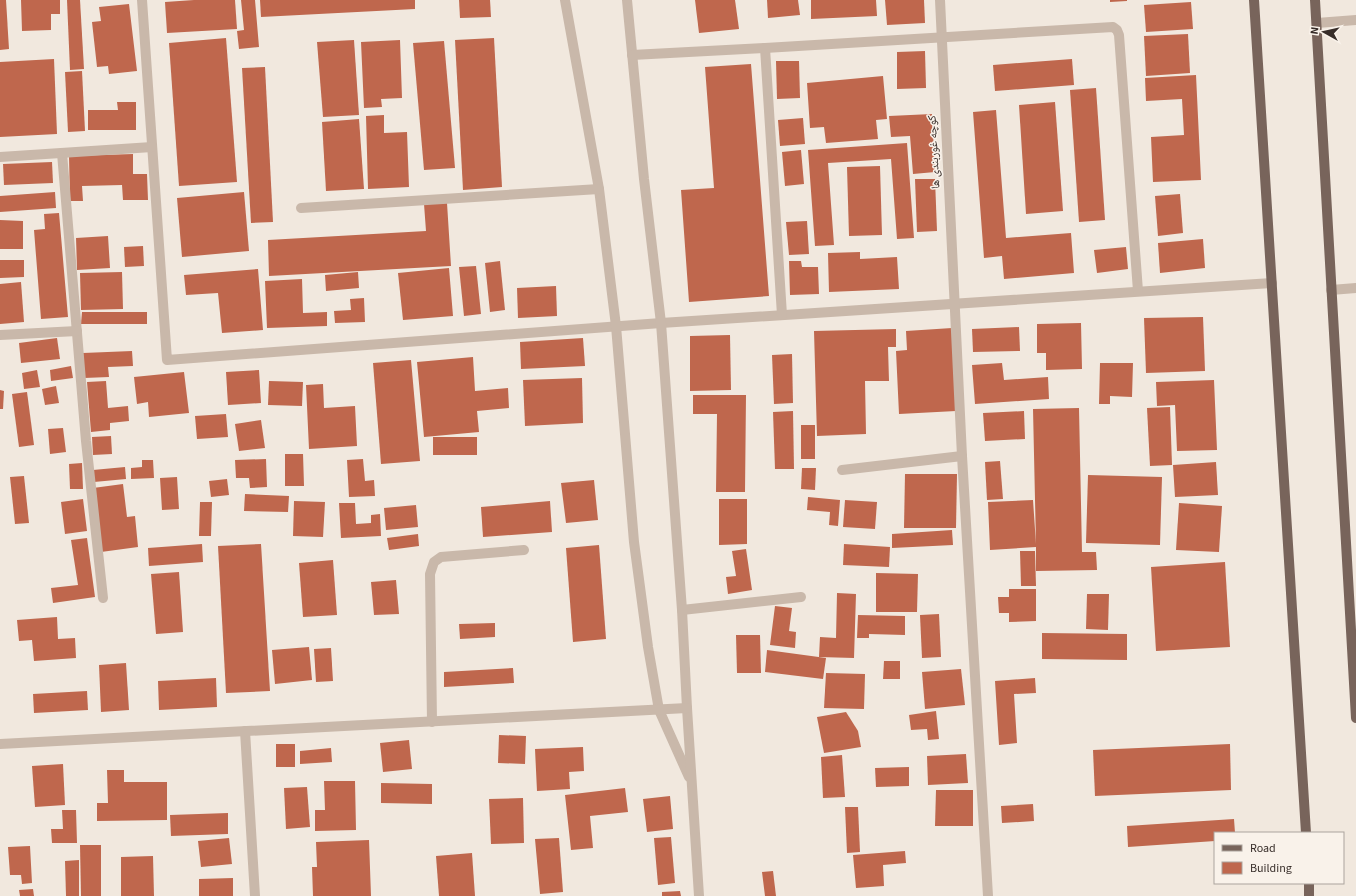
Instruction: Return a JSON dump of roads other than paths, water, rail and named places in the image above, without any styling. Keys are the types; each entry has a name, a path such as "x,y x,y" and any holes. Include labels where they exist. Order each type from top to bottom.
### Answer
{"main road":[{"path":"1254,0 1306,832"},
{"path":"1315,0 1356,718"},
{"path":"1309,884 1309,896"}],"street":[{"path":"142,0 167,360 616,326 1272,283"},
{"path":"565,0 599,189 616,326 634,542 648,647 660,710 692,785"},
{"path":"627,0 644,179 661,323 682,610 699,896"},
{"name":"کوچه غوربندی ها","path":"940,0 962,456 988,896"},
{"path":"1316,23 1356,20"},
{"path":"632,55 1113,27 1117,30 1119,35 1138,291"},
{"path":"765,48 782,315"},
{"path":"0,157 152,146"},
{"path":"62,153 86,441 103,598"},
{"path":"301,208 599,189"},
{"path":"1331,290 1356,288"},
{"path":"0,335 77,331"},
{"path":"842,470 962,456"},
{"path":"432,722 430,574 434,562 440,557 524,550"},
{"path":"682,610 801,597"},
{"path":"0,744 687,708"},
{"path":"245,731 255,896"}]}
